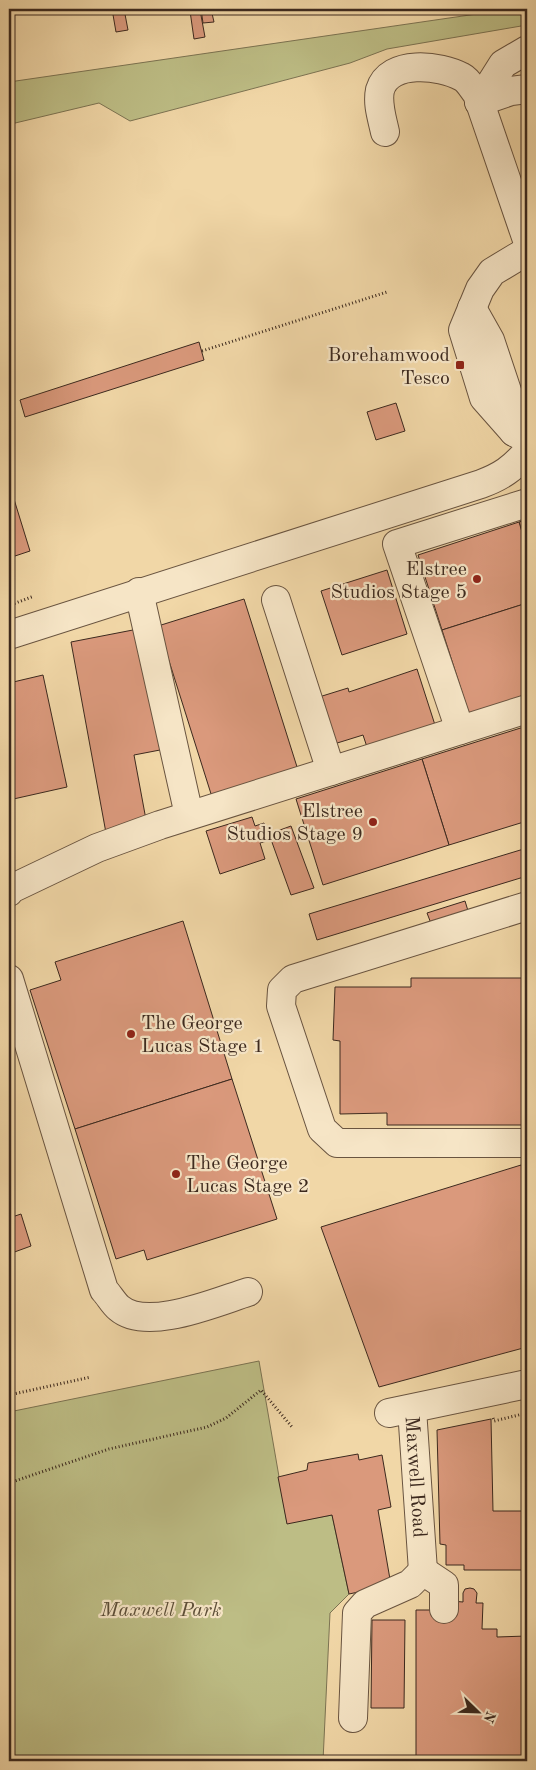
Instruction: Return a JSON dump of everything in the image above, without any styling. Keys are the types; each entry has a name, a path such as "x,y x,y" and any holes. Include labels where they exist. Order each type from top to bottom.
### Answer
{"street":[{"path":"479,102 503,64 527,50"},
{"path":"385,132 379,104 381,89 387,79 397,72 410,67 438,69 464,78 477,94 521,202 527,240"},
{"path":"479,102 511,91 527,89"},
{"path":"9,635 481,484 501,476 515,466 523,441 490,340 472,308 480,289 492,272 527,252"},
{"path":"460,730 396,544 527,503"},
{"path":"139,592 189,815"},
{"path":"276,600 331,771"},
{"path":"9,892 11,889 97,848 189,815 527,709"},
{"path":"527,906 293,980 282,990 281,1006 322,1129 338,1143 527,1143"},
{"path":"9,979 104,1290 119,1308 135,1316 168,1317 248,1292"},
{"name":"Maxwell Road","path":"423,1571 401,1411 527,1384"},
{"path":"353,1718 357,1612 365,1604 410,1584 423,1571 444,1585 444,1609"}],"path":[{"path":"202,351 387,292"},
{"path":"9,1395 91,1377"},
{"path":"9,1483 109,1449 207,1427 226,1418 261,1390 292,1427"}],"green space":[{"path":"511,9 527,9 527,25 387,49 350,63 130,121 99,103 11,124 9,122 9,82"},
{"name":"Maxwell Park","path":"259,1361 287,1523 332,1515 349,1594 330,1613 323,1761 32,1761 9,1755 9,1412"}],"building":[{"path":"112,9 124,9 128,30 116,32"},
{"path":"201,9 211,9 214,22 203,23"},
{"path":"200,10 205,37 194,39 190,11"},
{"path":"199,342 204,360 25,417 20,400"},
{"path":"396,403 405,431 376,440 367,412"},
{"path":"9,483 30,551 9,558"},
{"path":"527,519 527,549 519,522"},
{"name":"Elstree Studios Stage 5","path":"519,522 527,549 527,603 442,630 418,555"},
{"path":"387,570 407,634 342,655 321,591"},
{"path":"244,599 298,770 212,797 158,626"},
{"path":"527,603 527,695 469,714 442,630"},
{"path":"138,629 160,750 134,755 147,825 106,833 71,642"},
{"path":"417,669 435,725 367,747 363,735 334,744 319,697 348,688 349,692"},
{"path":"43,675 67,787 9,800 9,683"},
{"path":"527,726 527,821 449,845 422,759"},
{"name":"Elstree Studios Stage 9","path":"422,759 449,845 323,885 296,799"},
{"path":"252,817 255,826 264,823 270,840 260,843 265,859 220,874 206,831"},
{"path":"291,826 314,888 291,895 269,834"},
{"path":"527,848 527,876 317,940 309,914"},
{"path":"465,901 469,914 432,926 427,913"},
{"name":"The George Lucas Stage 1","path":"183,921 232,1079 75,1129 30,990 61,980 55,962"},
{"path":"411,978 527,978 527,1125 387,1125 387,1113 340,1114 340,1041 333,1040 335,987 411,987"},
{"name":"The George Lucas Stage 2","path":"232,1079 277,1219 147,1260 144,1250 116,1259 75,1129"},
{"path":"521,1165 527,1185 527,1347 379,1387 321,1227"},
{"path":"21,1214 31,1246 9,1254 9,1218"},
{"path":"491,1419 493,1511 527,1511 527,1570 464,1570 464,1565 446,1565 446,1545 440,1544 437,1430"},
{"path":"358,1454 359,1460 382,1455 391,1507 378,1510 391,1585 349,1594 332,1515 287,1524 278,1477 307,1470 308,1463"},
{"path":"465,1589 474,1589 477,1593 476,1603 483,1603 482,1629 497,1629 497,1637 527,1636 527,1761 416,1761 416,1610 451,1610 451,1601 463,1602"},
{"path":"372,1620 405,1620 404,1708 371,1708"}],"place":[{"name":"Borehamwood Tesco","path":"460,365"},
{"name":"Elstree Studios Stage 5","path":"477,579"},
{"name":"Elstree Studios Stage 9","path":"373,822"},
{"name":"The George Lucas Stage 1","path":"131,1034"},
{"name":"The George Lucas Stage 2","path":"176,1174"}]}
